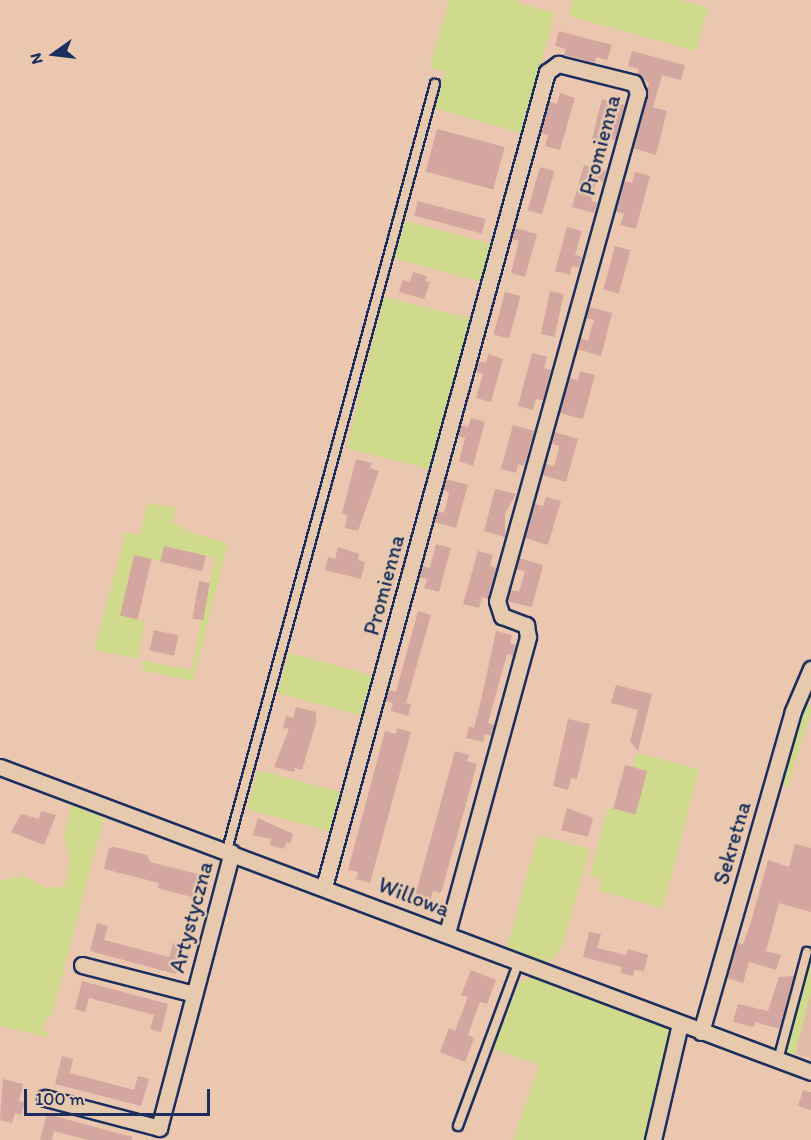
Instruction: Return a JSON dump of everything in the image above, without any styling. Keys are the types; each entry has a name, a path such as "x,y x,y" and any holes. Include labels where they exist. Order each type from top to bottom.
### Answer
{"street":[{"name":"Promienna","path":"324,887 547,72 558,64 634,83 638,93 497,602 502,616 526,625 528,637 447,934"},
{"name":"Sekretna","path":"701,1032 793,711 811,669"},
{"name":"Willowa","path":"0,767 230,851 811,1072"},
{"name":"Artystyczna","path":"45,1098 159,1128 230,851"},
{"name":"Artystyczna","path":"82,965 194,994"},
{"path":"653,1140 680,1024"}],"lane":[{"path":"230,851 435,84"},
{"path":"778,1060 807,952"},
{"path":"458,1126 519,961"}],"shaded area":[{"path":"811,993 811,1058 795,1053"}],"green space":[{"path":"449,0 519,0 518,3 555,13 522,133 435,109 445,72 430,67"},
{"path":"573,0 680,0 708,8 696,51 569,16"},
{"path":"405,221 492,244 482,282 395,259"},
{"path":"384,297 472,319 435,470 346,448"},
{"path":"148,503 176,508 172,521 186,531 228,543 193,681 142,670 144,661 191,670 215,558 164,546 160,561 134,555 121,616 145,621 138,659 94,650 126,532 140,535"},
{"path":"289,653 374,676 363,716 278,694"},
{"path":"802,703 811,705 811,713 787,787 779,784"},
{"path":"637,753 699,769 663,908 599,891 602,879 590,875 607,811 611,807 635,814 647,771 633,767"},
{"path":"258,770 341,792 330,832 247,810"},
{"path":"71,805 104,818 52,1015 46,1018 42,1031 48,1032 46,1037 0,1026 0,880 25,876 45,888 65,886 70,859 64,836"},
{"path":"538,835 590,849 562,947 548,964 507,947"},
{"path":"811,944 811,993 794,1057 783,1051"},
{"path":"537,975 669,1025 671,1036 647,1140 513,1140 539,1065 493,1049 519,983"}],"building":[{"path":"559,31 612,45 607,60 596,57 595,63 564,55 566,49 555,46"},
{"path":"632,51 685,65 681,80 662,75 653,107 667,111 656,155 633,148 649,83 637,74 639,69 628,66"},
{"path":"560,93 575,98 560,150 545,146 548,135 540,133 549,102 557,104"},
{"path":"602,99 625,105 615,140 607,138 605,146 591,142"},
{"path":"437,129 505,147 493,190 426,172"},
{"path":"584,165 606,171 603,182 597,180 594,190 591,201 597,203 594,213 572,207"},
{"path":"540,167 554,171 542,214 528,210"},
{"path":"635,172 650,176 636,229 620,225 624,214 615,211 624,181 632,183"},
{"path":"418,201 486,219 482,234 414,215"},
{"path":"567,227 582,231 575,255 582,257 579,268 572,266 570,275 555,271"},
{"path":"515,228 537,234 525,277 511,273 519,241 512,239"},
{"path":"615,246 630,250 619,294 603,289"},
{"path":"413,272 427,276 426,281 430,282 424,299 399,292 403,280 410,282"},
{"path":"550,291 564,294 555,337 541,334"},
{"path":"505,292 520,296 509,339 494,335"},
{"path":"589,307 612,313 601,356 577,349 580,338 588,341 594,320 586,318"},
{"path":"532,353 547,357 544,368 551,370 543,400 536,399 533,410 518,406"},
{"path":"488,354 503,359 491,402 476,398 483,374 475,372 478,361 486,363"},
{"path":"580,371 595,375 583,419 559,413 569,378 578,380"},
{"path":"471,418 485,422 473,466 459,461 465,438 458,436 461,425 468,427"},
{"path":"513,425 534,431 524,466 518,464 516,473 501,469"},
{"path":"554,432 578,439 566,482 542,475 545,464 554,466 557,456 559,446 551,443"},
{"path":"356,459 372,463 370,468 379,471 358,531 345,528 347,515 342,513"},
{"path":"446,479 468,485 456,528 434,522 437,511 444,513 449,492 443,490"},
{"path":"495,489 516,494 505,514 505,537 484,531"},
{"path":"546,497 561,501 548,545 525,538 534,504 543,506"},
{"path":"436,544 451,548 439,592 424,588 427,579 419,577 422,566 430,568"},
{"path":"164,546 206,556 202,571 160,562"},
{"path":"338,547 359,554 358,560 365,562 361,579 325,570 328,557 335,559"},
{"path":"478,551 493,555 490,566 496,568 488,599 482,597 479,608 463,604"},
{"path":"134,555 152,559 138,619 120,615"},
{"path":"519,558 543,565 532,607 507,601 510,590 519,592 525,571 516,569"},
{"path":"199,581 210,583 203,620 192,618"},
{"path":"418,611 431,615 406,703 411,704 408,716 391,711 393,703 385,701 388,690 396,692"},
{"path":"154,630 178,635 174,656 150,651"},
{"path":"496,631 512,635 510,643 516,645 513,656 507,654 488,723 494,725 491,736 485,734 483,742 466,738 469,726 474,728"},
{"path":"616,685 652,694 638,751 630,741 638,710 611,703"},
{"path":"296,707 316,712 316,723 302,770 295,768 294,772 274,767 289,729 283,728 286,716 293,718"},
{"path":"568,719 590,724 577,779 571,778 568,790 553,786"},
{"path":"397,728 411,732 370,883 356,879 358,872 348,870 385,731 396,734"},
{"path":"455,751 469,755 467,761 477,764 441,893 433,891 429,905 414,900"},
{"path":"625,765 647,771 636,814 613,808"},
{"path":"567,808 593,818 588,837 561,830"},
{"path":"41,811 56,815 44,845 11,832 21,814 39,819"},
{"path":"258,818 293,834 290,844 286,842 284,849 270,845 271,839 253,835"},
{"path":"795,844 811,848 811,912 779,903 766,951 781,955 776,970 749,962 743,983 727,978 738,943 743,944 751,922 768,860 789,867"},
{"path":"114,847 147,855 150,862 201,875 205,878 199,899 158,888 159,883 104,869 109,848"},
{"path":"97,923 108,926 104,940 169,957 173,943 183,946 176,974 90,951"},
{"path":"589,932 601,934 597,948 626,955 628,949 648,955 644,971 634,970 633,976 621,973 622,967 583,957"},
{"path":"471,970 496,980 487,1004 480,1002 468,1035 474,1038 465,1062 440,1052 449,1028 455,1031 468,997 461,995"},
{"path":"794,976 780,1029 755,1022 754,1027 733,1022 738,1004 768,1011 779,977"},
{"path":"82,981 168,1004 161,1032 150,1029 154,1015 89,998 85,1012 75,1009"},
{"path":"62,1056 73,1059 70,1073 134,1090 138,1076 149,1079 141,1106 55,1084"},
{"path":"3,1079 23,1084 19,1101 25,1102 21,1115 15,1113 12,1123 0,1120"},
{"path":"803,1090 811,1092 811,1110 798,1106"},
{"path":"47,1114 132,1137 132,1140 88,1140 54,1131 52,1140 40,1140"}]}
